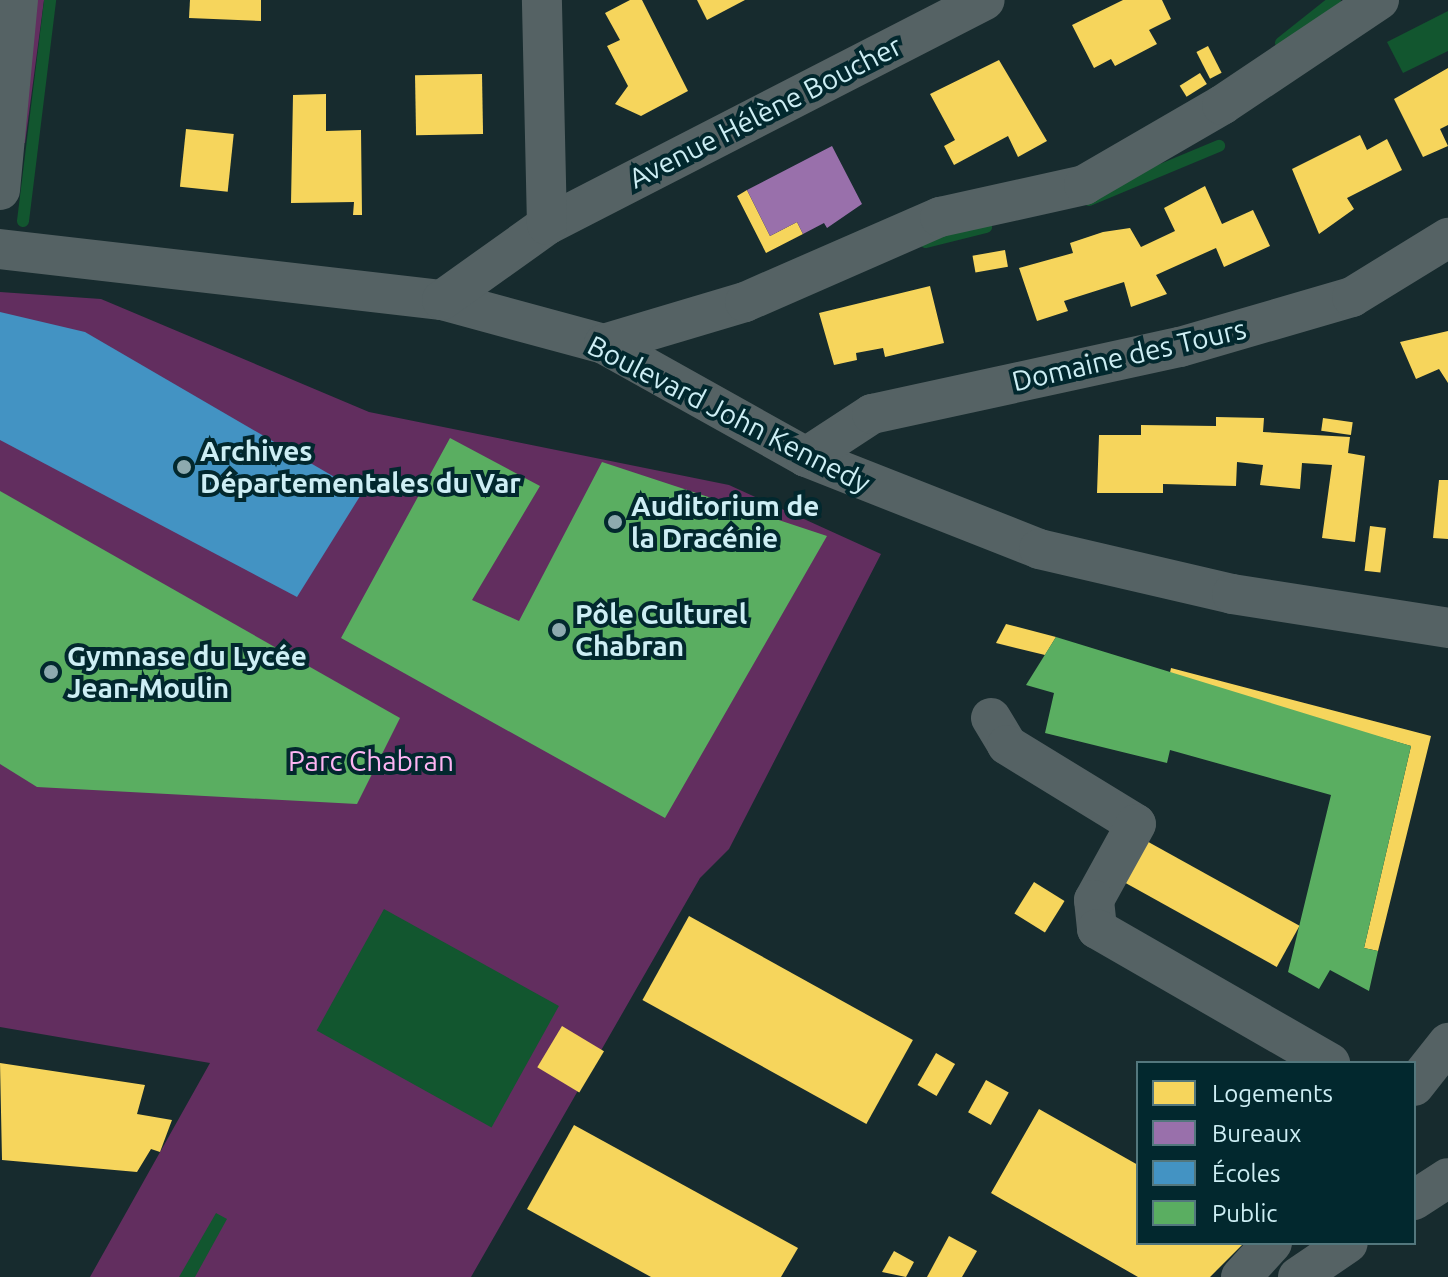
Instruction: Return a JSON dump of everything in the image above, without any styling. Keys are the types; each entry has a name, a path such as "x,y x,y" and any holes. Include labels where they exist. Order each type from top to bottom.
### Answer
{"street":[{"path":"0,39 18,0 10,142 0,190"},
{"path":"542,0 547,225"},
{"name":"Avenue Hélène Boucher","path":"442,300 547,225 984,0"},
{"path":"621,353 940,217 1084,185 1222,105 1379,0"},
{"name":"Domaine des Tours","path":"806,457 872,414 1180,347 1352,297 1448,238"},
{"name":"Boulevard John Kennedy","path":"0,249 442,300 621,353 806,457 1039,549 1232,594 1448,628"},
{"path":"991,718 1007,745 1136,824 1094,900 1097,929 1327,1061"},
{"path":"1416,1083 1448,1043"},
{"path":"1416,1199 1448,1178"},
{"path":"1241,1277 1270,1245"},
{"path":"1298,1277 1345,1245"}],"green space":[{"path":"0,0 44,0 25,143 0,141"},
{"name":"Parc Chabran","path":"0,292 101,299 369,412 729,485 881,554 729,849 700,878 471,1277 90,1277 210,1063 0,1027"}],"shaded area":[{"path":"1448,11 1448,51 1403,73 1387,42"},
{"path":"384,909 559,1006 492,1128 317,1031"},
{"path":"216,1213 227,1219 195,1277 179,1277"}],"building: Logements":[{"path":"190,0 261,0 261,21 189,18"},
{"path":"630,0 642,0 688,91 641,116 615,104 628,86 607,46 620,40 605,13"},
{"path":"697,0 745,0 707,20"},
{"path":"1123,0 1162,0 1171,19 1149,30 1157,44 1115,66 1111,59 1094,68 1072,25"},
{"path":"1208,46 1222,73 1210,79 1196,52"},
{"path":"999,60 1047,141 1018,157 1008,136 954,165 944,146 955,140 930,94"},
{"path":"1448,68 1448,125 1440,129 1448,146 1423,157 1394,99"},
{"path":"1200,73 1207,84 1187,97 1180,86"},
{"path":"482,74 483,134 416,135 415,75"},
{"path":"326,94 326,131 361,130 362,215 353,215 354,202 291,203 293,95"},
{"path":"186,129 234,134 228,192 180,187"},
{"path":"1360,135 1367,150 1387,139 1402,170 1347,198 1354,209 1319,234 1292,169"},
{"path":"1205,186 1222,224 1253,210 1270,246 1224,267 1216,248 1156,275 1167,294 1131,307 1124,282 1064,301 1068,311 1037,321 1019,268 1073,253 1070,243 1103,232 1130,228 1141,247 1175,231 1164,208"},
{"path":"747,190 770,236 797,222 803,234 766,253 737,196"},
{"path":"1005,250 1008,267 975,272 973,256"},
{"path":"930,286 944,343 885,357 883,348 856,353 857,360 834,365 819,313"},
{"path":"1448,331 1448,383 1439,369 1416,379 1400,342"},
{"path":"1216,417 1264,418 1263,432 1350,437 1348,453 1365,456 1355,542 1322,538 1332,465 1302,463 1300,489 1260,485 1263,465 1237,462 1236,486 1163,484 1163,493 1097,493 1099,435 1141,435 1141,425 1216,426"},
{"path":"1323,418 1353,422 1351,435 1321,431"},
{"path":"1439,480 1448,480 1448,539 1433,538"},
{"path":"1370,526 1386,528 1380,573 1365,571"},
{"path":"1006,624 1056,637 1045,655 996,643"},
{"path":"1171,668 1431,736 1378,951 1364,948 1411,746 1169,677"},
{"path":"1143,839 1300,926 1277,967 1120,880"},
{"path":"1034,882 1065,901 1045,932 1014,913"},
{"path":"689,916 913,1040 866,1124 642,1000"},
{"path":"562,1026 604,1051 579,1092 537,1067"},
{"path":"936,1053 955,1064 937,1096 918,1085"},
{"path":"0,1063 145,1085 137,1114 172,1120 160,1152 151,1149 137,1172 2,1160"},
{"path":"986,1080 1009,1093 991,1125 968,1112"},
{"path":"1039,1109 1136,1164 1136,1245 1242,1245 1210,1277 1138,1277 991,1193"},
{"path":"574,1125 798,1248 781,1277 651,1277 527,1209"},
{"path":"949,1236 977,1251 962,1277 927,1277"},
{"path":"894,1251 914,1262 906,1277 882,1272"}],"building: Bureaux":[{"path":"832,146 862,204 827,228 824,223 803,234 797,222 770,236 747,190"}],"building: Écoles":[{"name":"Archives Départementales du Var","path":"0,312 85,332 362,493 297,597 0,440"}],"building: Public":[{"name":"Pôle Culturel Chabran","path":"450,438 540,486 472,600 519,621 602,462 827,536 665,818 341,638"},
{"path":"0,491 400,718 357,804 37,787 0,764"},
{"path":"1056,637 1411,746 1364,948 1378,951 1369,991 1330,970 1319,989 1288,972 1331,795 1170,750 1167,763 1045,733 1054,693 1026,685"}],"waterway":[{"path":"23,221 50,0"},
{"path":"1281,43 1335,0"},
{"path":"1089,200 1219,146"},
{"path":"926,242 986,227"}],"place":[{"name":"Archives Départementales du Var","path":"184,467"},
{"name":"Auditorium de la Dracénie","path":"615,522"},
{"name":"Pôle Culturel Chabran","path":"559,630"},
{"name":"Gymnase du Lycée Jean-Moulin","path":"51,672"}]}
